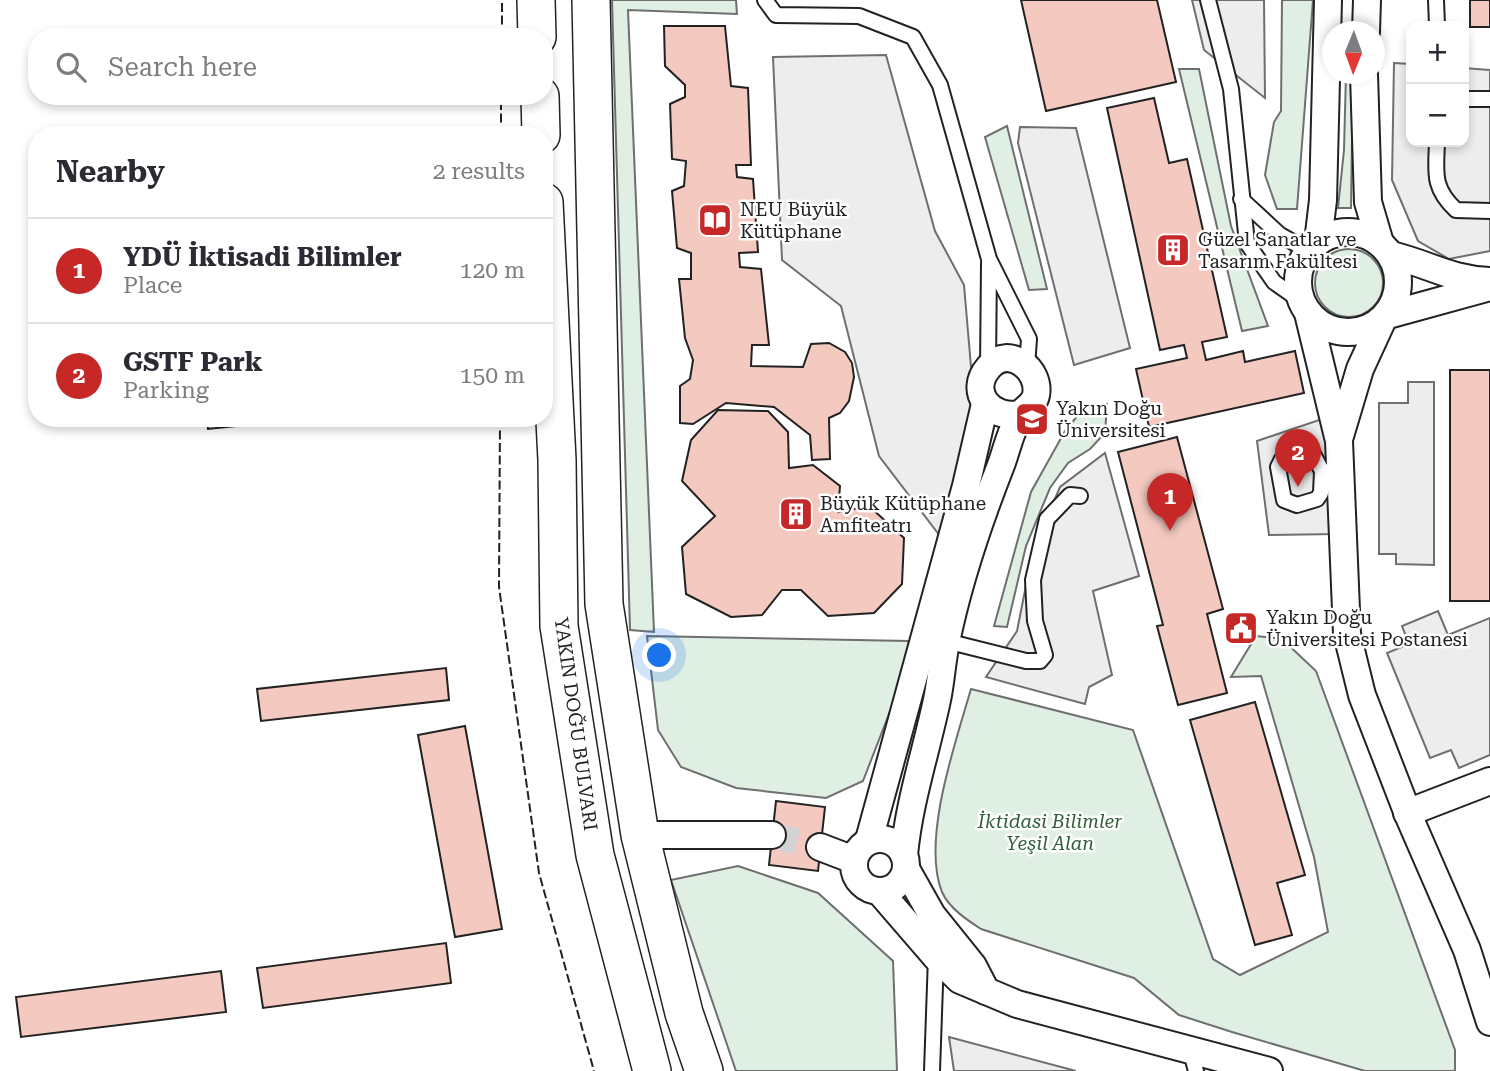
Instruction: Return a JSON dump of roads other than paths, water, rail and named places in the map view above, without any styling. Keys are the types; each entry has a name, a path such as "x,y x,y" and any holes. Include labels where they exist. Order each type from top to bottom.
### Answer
{"main road":[{"path":"536,0 537,28"},
{"path":"591,0 604,604 640,835 684,1013 704,1071"},
{"path":"540,105 541,126"},
{"path":"553,381 559,626 595,855 652,1071"}],"street":[{"path":"1328,0 1323,200 1313,246 1298,275 1339,440"},
{"path":"1366,21 1367,0"},
{"path":"1364,84 1368,202 1399,286 1360,369 1331,472 1347,635 1362,695 1407,813 1467,950 1490,1023"},
{"path":"1313,246 1333,234 1366,234 1386,249 1463,281 1490,281"},
{"path":"1305,307 1320,324 1336,331 1352,333 1369,329 1385,317 1490,287"},
{"path":"878,891 894,887 905,862 907,821 937,699 946,641 989,493 1020,414 1035,397 1037,380 1027,366 1014,359 1003,359 988,368 980,387 985,404 966,486 862,850 853,869 862,885 878,891 960,980 1017,1004 1193,1060 1269,1071"},
{"path":"985,404 996,413 1020,414"},
{"path":"1407,813 1490,781"},
{"path":"640,835 772,835"},
{"path":"820,847 862,850 886,839 905,862 932,915 972,965 986,990"},
{"path":"1467,950 1490,986"}],"lane":[{"path":"765,0 776,15 859,16 913,37 940,85 989,259 1029,340 1027,366"},
{"path":"1208,0 1231,89 1247,243 1274,282 1305,307"},
{"path":"1436,0 1437,21"},
{"path":"1469,99 1490,99"},
{"path":"1437,147 1436,179 1442,198 1456,210 1490,211"},
{"path":"1241,199 1280,236 1313,246"},
{"path":"988,368 989,259"},
{"path":"946,641 1026,661 1040,661 1045,655 1035,621 1033,580 1047,519 1070,495 1080,496"},
{"path":"932,1071 936,957"}],"tunnel":[{"path":"772,835 820,847"}],"place":[{"name":"NEU Büyük Kütüphane","path":"715,220"},
{"name":"Güzel Sanatlar ve Tasarım Fakültesi","path":"1173,250"},
{"name":"Yakın Doğu Üniversitesi","path":"1032,419"},
{"name":"GSTF Park","path":"1298,487"},
{"name":"Büyük Kütüphane Amfiteatrı","path":"796,514"},
{"name":"YDÜ İktisadi Bilimler","path":"1170,531"},
{"name":"Yakın Doğu Üniversitesi Postanesi","path":"1241,628"}],"park label":[{"name":"İktidasi Bilimler Yeşil Alan","path":"1050,832"}]}
